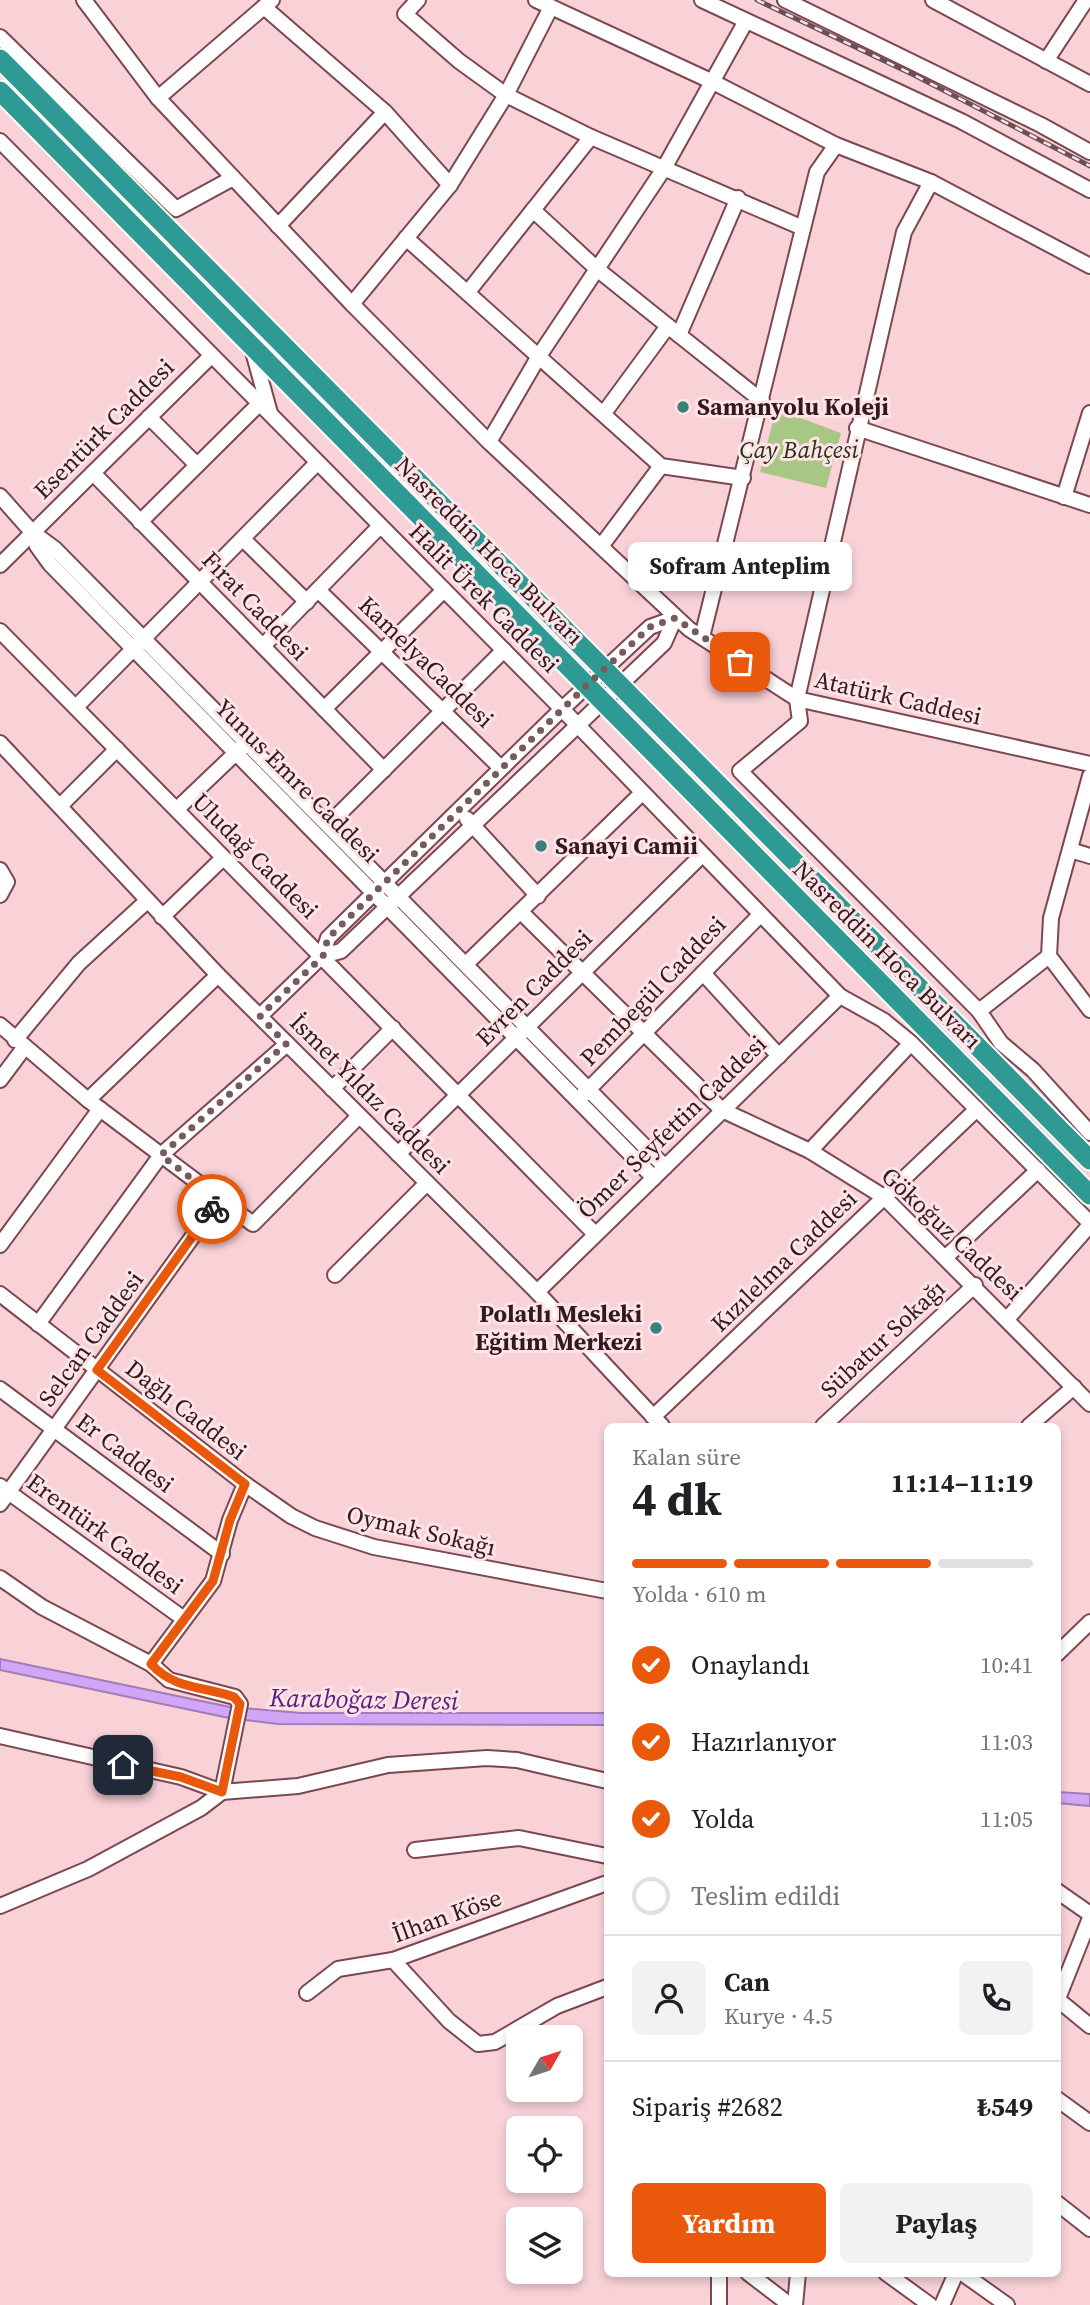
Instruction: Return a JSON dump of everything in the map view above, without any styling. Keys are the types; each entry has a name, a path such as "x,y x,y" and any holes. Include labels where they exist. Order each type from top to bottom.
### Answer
{"highway":[{"name":"Nasreddin Hoca Bulvarı","path":"0,59 1090,1160"},
{"name":"Nasreddin Hoca Bulvarı","path":"0,91 1090,1195"}],"street":[{"name":"Atatürk Caddesi","path":"85,0 158,98 352,304 489,442 603,545 675,618 797,699 1090,764"},
{"path":"418,0 405,14 459,61 506,95 663,170 738,198 803,229"},
{"path":"536,0 713,82 836,145 931,182 1090,265"},
{"path":"702,0 961,121 1090,190"},
{"path":"785,0 1041,125 1090,152"},
{"path":"933,0 1090,84"},
{"path":"1046,61 1086,0"},
{"path":"158,98 268,3 385,112 450,185"},
{"path":"352,304 450,185 506,95 551,7"},
{"path":"489,442 539,356 663,170 746,20"},
{"path":"0,37 176,208 233,178"},
{"path":"278,226 385,112"},
{"path":"468,292 591,137"},
{"name":"Halit Ürek Caddesi","path":"0,141 562,709 840,996 883,1020 911,1043 1090,1224"},
{"path":"702,637 817,172 836,145"},
{"path":"931,182 904,232 797,699 800,721 740,771 979,1012 1001,1043 1033,1070 1090,1133"},
{"path":"604,413 673,331 738,198"},
{"path":"533,210 597,269 762,401"},
{"path":"407,238 661,466 743,478"},
{"path":"251,347 270,416"},
{"name":"Esentürk Caddesi","path":"0,565 211,356"},
{"path":"141,522 259,404"},
{"path":"1064,497 1090,414"},
{"path":"149,417 197,466"},
{"path":"857,428 1090,505"},
{"path":"76,707 317,463"},
{"path":"603,545 661,466"},
{"name":"Fırat Caddesi","path":"93,473 384,770"},
{"name":"Yunus Emre Caddesi","path":"0,496 32,532 55,550 139,644 242,748 374,893 522,1032 584,1095 664,1167"},
{"path":"263,646 380,526"},
{"path":"243,539 306,602"},
{"name":"KamelyaCaddesi","path":"318,590 502,768"},
{"path":"324,709 444,590"},
{"path":"323,956 328,938 562,709 650,627 675,618"},
{"path":"260,1016 323,956 341,951 620,685 663,643 675,618"},
{"name":"Uludağ Caddesi","path":"0,631 595,1234"},
{"path":"328,825 503,650"},
{"path":"177,809 242,748"},
{"name":"Yunus Emre Caddesi","path":"242,748 328,825 399,895 466,964 522,1032"},
{"path":"60,807 117,749"},
{"name":"İsmet Yıldız Caddesi","path":"3,752 60,807 286,1044 537,1292 658,1422"},
{"path":"1090,776 1051,918 1049,956 1090,1010"},
{"path":"466,964 642,793"},
{"path":"459,810 538,895"},
{"path":"1070,850 1090,856"},
{"name":"Evren Caddesi","path":"398,1154 702,855"},
{"path":"162,917 223,858"},
{"path":"0,1080 20,1044 79,963 148,901"},
{"name":"Gökoğuz Caddesi","path":"521,912 722,1110 810,1151 884,1197 1008,1318 1090,1404"},
{"name":"Pembegül Caddesi","path":"584,1095 760,915"},
{"path":"979,1012 1049,956"},
{"path":"703,973 779,1056"},
{"path":"0,1245 94,1105 218,975"},
{"name":"Ömer Seyfettin Caddesi","path":"537,1292 840,996"},
{"path":"0,1025 94,1105 253,1224 359,1116"},
{"path":"332,1089 393,1028"},
{"path":"810,1151 911,1043"},
{"path":"38,1324 161,1155 286,1044"},
{"name":"Yunus Emre Caddesi","path":"584,1095 653,1178"},
{"name":"Kızılelma Caddesi","path":"658,1422 884,1197 977,1109"},
{"path":"947,1257 1038,1170"},
{"path":"335,1275 427,1183"},
{"name":"Selcan Caddesi","path":"3,1494 54,1429 219,1200"},
{"path":"1008,1318 1090,1224"},
{"name":"Sübatur Sokağı","path":"825,1423 975,1285"},
{"name":"Dağlı Caddesi","path":"0,1294 245,1484"},
{"path":"1032,1423 1074,1387"},
{"name":"Er Caddesi","path":"0,1389 222,1554"},
{"path":"151,1664 213,1581 230,1520 245,1484"},
{"name":"Oymak Sokağı","path":"245,1484 291,1516 344,1538 603,1590"},
{"name":"Erentürk Caddesi","path":"3,1494 184,1619"},
{"path":"0,1578 42,1607 151,1664 169,1680 228,1694 240,1704 222,1792 201,1808 88,1869 0,1906"},
{"path":"1061,1650 1090,1622"},
{"path":"0,1736 181,1777 222,1792 298,1786 388,1765 487,1758 517,1760 604,1780"},
{"path":"415,1850 519,1838 604,1855"},
{"name":"İlhan Köse","path":"307,1993 338,1969 393,1960 604,1885"},
{"path":"1061,1894 1090,1916 1061,1990"},
{"path":"393,1960 449,2021 478,2044 495,2042 557,2006 604,1988"},
{"path":"1061,2003 1090,2026"},
{"path":"1061,2102 1090,2123"},
{"path":"1061,2206 1090,2229"},
{"path":"719,2277 719,2305"},
{"path":"754,2277 793,2305 796,2277"},
{"path":"892,2277 930,2305"},
{"path":"942,2305 954,2277"},
{"path":"968,2277 1007,2305"}],"green space":[{"name":"Çay Bahçesi","path":"776,409 841,433 826,488 760,472"}],"shaded area":[{"path":"0,1659 230,1707 301,1713 604,1713 604,1725 278,1724 229,1718 0,1670"},
{"path":"1061,1792 1090,1794 1090,1806 1061,1803"}],"railway":[{"path":"757,0 914,75 1090,166"}],"way so far":[{"path":"212,1209 219,1200 161,1155 286,1044 260,1016 323,956 323,948 328,938 562,709 650,627 675,618 740,662"}],"place":[{"name":"Samanyolu Koleji","path":"683,407"},
{"name":"Sofram Anteplim","path":"740,662"},
{"name":"Sanayi Camii","path":"541,846"},
{"name":"Polatlı Mesleki Eğitim Merkezi","path":"656,1328"}],"route":[{"path":"123,1765 181,1777 222,1792 237,1726 240,1704 234,1697 169,1680 151,1664 213,1581 230,1520 245,1484 97,1370 212,1209"}],"water label":[{"name":"Karaboğaz Deresi","path":"364,1699"}]}
